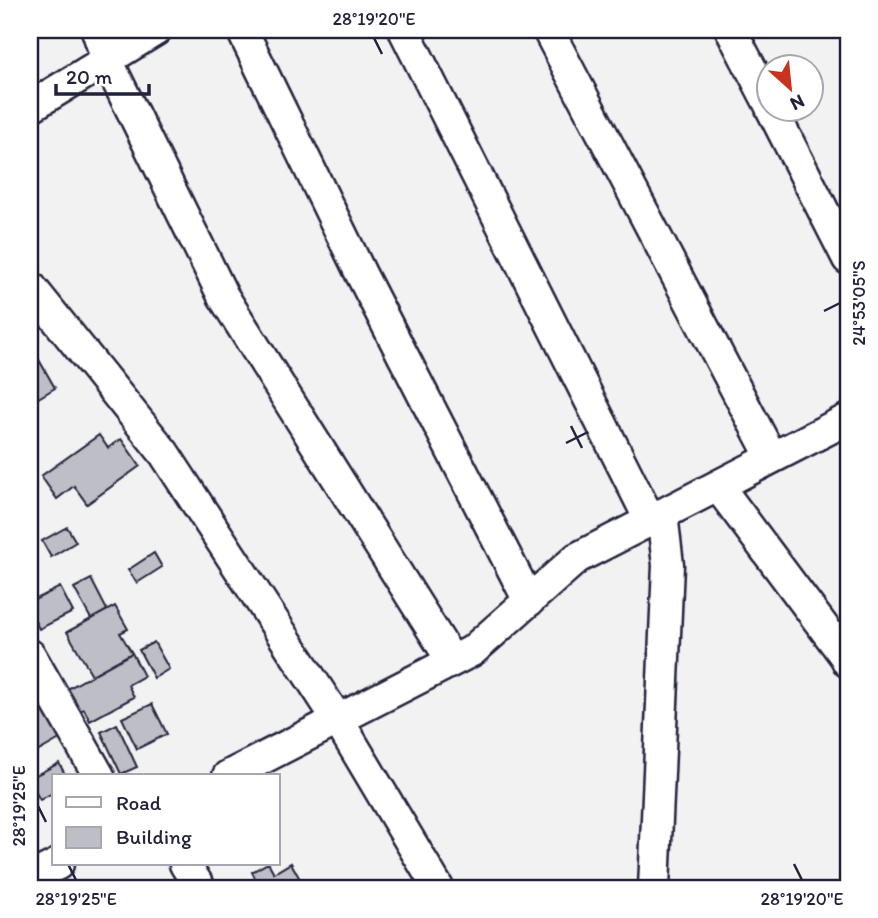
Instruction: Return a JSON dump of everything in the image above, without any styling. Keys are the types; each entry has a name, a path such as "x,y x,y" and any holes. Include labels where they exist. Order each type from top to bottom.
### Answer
{"street":[{"path":"97,30 107,60 223,296 452,661"},
{"path":"30,107 156,30"},
{"path":"242,30 361,274 529,601"},
{"path":"404,30 656,517 668,565 654,888"},
{"path":"548,30 772,458"},
{"path":"731,30 756,79"},
{"path":"778,122 848,259"},
{"path":"30,286 164,453 338,720 438,888"},
{"path":"232,774 471,651 577,558 848,419"},
{"path":"718,486 848,662"},
{"path":"30,655 98,774"},
{"path":"30,878 54,866"},
{"path":"186,866 200,888"}],"building":[{"path":"30,344 55,388 30,403"},
{"path":"99,435 108,448 121,439 140,466 87,504 74,486 57,499 41,476"},
{"path":"67,527 76,542 51,557 42,541"},
{"path":"154,553 162,567 137,583 128,570"},
{"path":"91,579 107,610 91,619 74,588"},
{"path":"60,587 73,612 39,629 30,611 30,602"},
{"path":"115,606 128,629 120,633 132,653 92,675 67,632"},
{"path":"154,642 169,669 154,678 139,650"},
{"path":"132,653 144,676 128,685 134,697 90,721 84,709 76,713 64,691"},
{"path":"45,701 65,736 30,756 30,710"},
{"path":"152,704 167,734 137,749 122,718"},
{"path":"117,724 137,767 121,774 101,732"},
{"path":"59,763 65,774 52,774 52,793 40,800 30,778"},
{"path":"291,863 305,888 247,888 257,882 252,872 262,866 270,866 274,873"}]}
